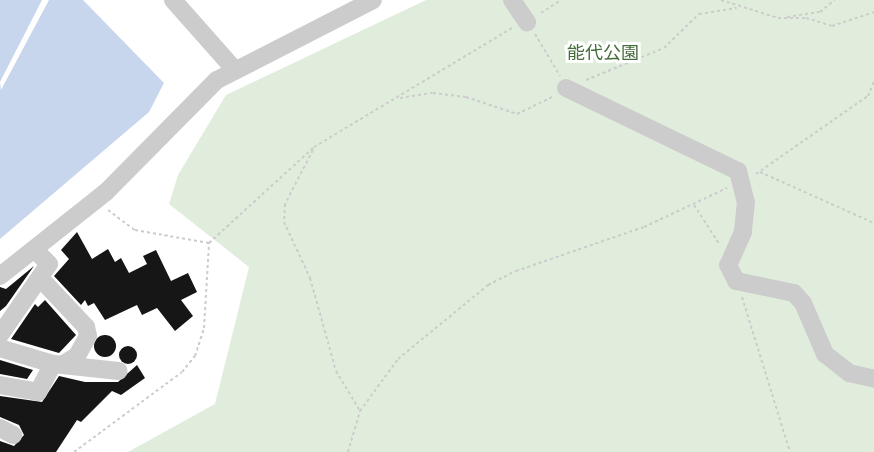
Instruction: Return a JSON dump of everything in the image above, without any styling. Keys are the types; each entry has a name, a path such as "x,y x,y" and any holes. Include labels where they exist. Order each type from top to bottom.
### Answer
{"street":[{"path":"0,276 36,250 95,201 204,92 234,69 373,0"},
{"path":"512,0 527,22"},
{"path":"184,4 234,69"},
{"path":"566,88 738,171 746,202 743,232 728,265 736,281 794,293 803,303 825,354 849,373 874,379"},
{"path":"0,335 41,279 49,264 36,250"},
{"path":"0,385 38,392 58,364 77,356 88,336 86,327 41,279"},
{"path":"0,348 58,364 119,371"}],"path":[{"path":"74,452 182,372 195,356 204,328 209,243 314,147 397,99 496,35 527,22 561,0"},
{"path":"721,0 736,8 778,18 806,18 832,26 874,12"},
{"path":"778,18 820,12 835,0"},
{"path":"397,99 434,93 466,97 517,114 538,107 566,88 664,48 699,14 736,8"},
{"path":"527,22 566,88"},
{"path":"874,81 867,96 760,172 874,223"},
{"path":"314,147 285,204 284,222 310,278 336,371 360,411"},
{"path":"95,201 135,230 209,243"},
{"path":"348,452 360,411 398,359 447,314 516,271 694,205 713,228 723,256"},
{"path":"738,288 790,452"}],"green space":[{"name":"能代公園","path":"426,0 874,0 874,452 128,452 215,404 249,267 169,204 178,175 226,95"}],"water":[{"path":"0,0 83,0 164,83 149,112 0,239"}],"pier":[{"path":"42,0 49,0 1,90 0,82"}],"building":[{"path":"77,232 92,259 108,249 115,262 121,258 129,273 147,264 143,256 156,250 171,281 188,273 197,292 181,300 193,316 175,331 157,308 142,315 137,305 105,320 94,303 88,306 85,300 81,305 54,276 69,259 61,250"},
{"path":"34,266 0,311 0,287 6,289"},
{"path":"45,300 76,335 59,353 11,339 35,304 38,307"},
{"path":"105,335 113,338 116,346 113,354 105,357 97,354 94,346 97,338"},
{"path":"128,346 134,349 137,355 134,361 128,364 122,361 119,355 122,349"},
{"path":"0,360 33,370 27,379 0,374"},
{"path":"137,365 145,378 121,395 112,391 81,422 77,420 56,452 0,452 0,441 14,446 24,435 19,425 0,417 0,396 42,402 59,376 85,382 118,382"}]}
